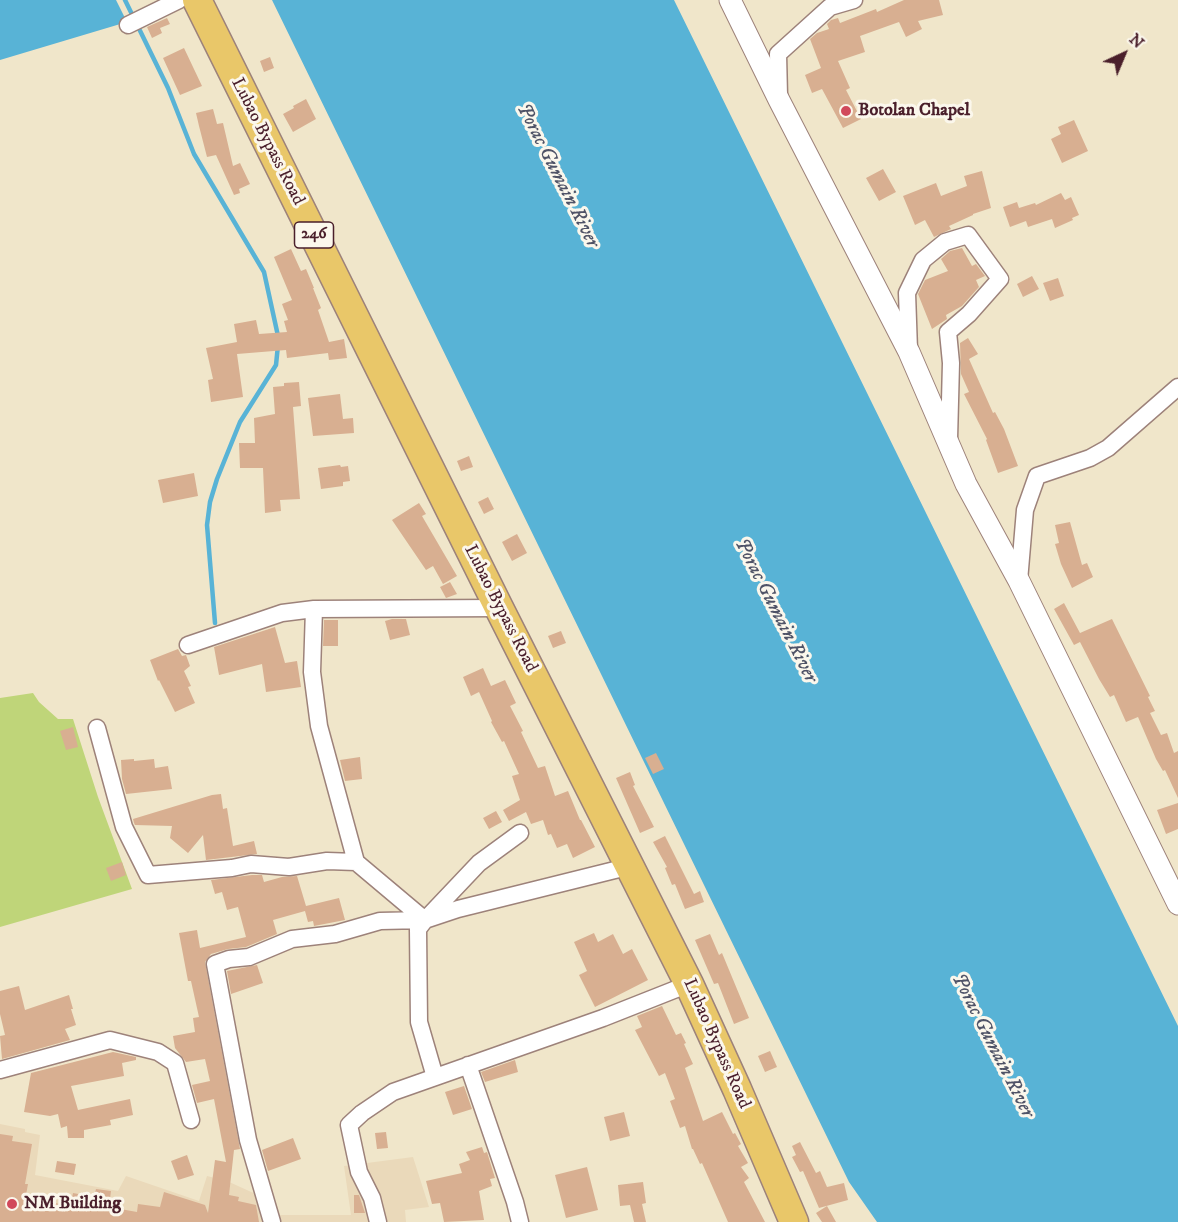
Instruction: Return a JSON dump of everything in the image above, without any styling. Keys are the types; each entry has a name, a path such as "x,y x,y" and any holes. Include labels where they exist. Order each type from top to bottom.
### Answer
{"highway":[{"name":"Lubao Bypass Road","path":"197,0 499,609 689,984 794,1222"}],"street":[{"path":"133,22 180,0"},
{"path":"730,0 909,352 949,440 966,484 1019,581 1178,904"},
{"path":"779,100 778,54 830,7 854,0"},
{"path":"909,352 907,293 923,260 945,242 968,235 1000,279 969,314 948,332 951,363 949,440"},
{"path":"1019,581 1025,510 1037,476 1090,458 1108,448 1178,387"},
{"path":"188,645 282,613 314,609 499,609"},
{"path":"314,609 312,672 319,726 356,862 425,920"},
{"path":"97,728 124,827 148,874 232,868 251,864 289,867 327,861 356,862"},
{"path":"435,1077 419,1022 418,929 479,863 520,833"},
{"path":"272,1222 248,1140 214,964 229,959 249,957 292,939 335,934 380,921 425,920 458,909 631,866"},
{"path":"378,1222 372,1198 359,1172 350,1125 362,1113 393,1092 603,1018 689,984"},
{"path":"0,1070 110,1040 158,1052 175,1063 191,1120"},
{"path":"468,1065 520,1222"}],"shaded area":[{"path":"0,1124 25,1129 25,1132 40,1135 35,1175 118,1191 126,1176 199,1201 207,1176 227,1181 260,1196 269,1215 351,1215 344,1166 413,1157 429,1207 405,1210 406,1222 0,1222"}],"green space":[{"path":"33,693 39,702 58,719 73,719 98,797 132,889 0,927 0,698"}],"water":[{"path":"0,0 116,0 127,22 0,60"},
{"name":"Porac Gumain River","path":"272,0 674,0 1178,1026 1178,1222 877,1222 849,1182"}],"building":[{"path":"904,0 939,0 943,15 918,21 922,29 906,37 899,22 860,36 865,52 838,61 850,88 846,90 861,119 843,128 822,89 812,93 805,75 821,68 810,39 817,33 829,29 827,24 831,20 838,18 840,23 876,9 877,12"},
{"path":"167,18 170,24 160,28 162,33 152,38 147,27"},
{"path":"184,48 202,86 180,95 163,58"},
{"path":"270,57 274,68 264,72 260,61"},
{"path":"306,99 316,119 293,132 283,114"},
{"path":"213,109 217,124 223,123 233,166 240,163 250,184 239,189 240,193 234,195 216,155 207,157 199,126 196,113"},
{"path":"1074,120 1088,151 1062,163 1051,139 1061,134 1058,127"},
{"path":"883,169 896,192 879,201 866,178"},
{"path":"982,171 991,208 949,226 951,229 934,237 925,220 915,225 903,196 936,183 941,196 967,186 964,176"},
{"path":"1061,193 1065,200 1071,197 1079,215 1072,218 1073,220 1055,228 1052,219 1028,227 1026,221 1010,227 1003,207 1017,202 1019,208 1035,203 1036,205"},
{"path":"962,248 972,266 976,264 985,276 976,280 979,287 962,306 946,315 947,319 932,329 918,294 925,280 948,271 941,259 950,251"},
{"path":"291,249 301,271 306,269 314,288 321,308 318,310 329,342 344,339 347,358 329,360 328,353 287,358 286,350 237,354 243,397 211,402 208,380 213,379 206,348 237,342 234,324 256,320 259,334 287,332 284,321 288,320 282,304 292,300 274,257"},
{"path":"1032,276 1039,289 1023,297 1017,284"},
{"path":"1058,278 1064,296 1050,301 1043,283"},
{"path":"968,338 978,354 969,359 993,413 995,412 1004,429 1018,466 998,473 987,439 964,394 969,392 961,374 960,343"},
{"path":"299,382 301,406 293,407 300,499 280,500 281,511 265,513 263,468 240,468 239,443 255,443 254,418 275,414 273,387 284,386 284,383"},
{"path":"340,394 343,419 353,418 354,433 313,436 308,398"},
{"path":"469,456 473,467 461,471 457,461"},
{"path":"340,465 341,467 348,466 350,481 343,482 343,486 321,489 318,468"},
{"path":"194,473 198,496 163,503 158,480"},
{"path":"488,497 494,509 484,514 478,502"},
{"path":"419,503 426,514 422,516 457,576 443,584 433,566 426,570 392,520"},
{"path":"1070,522 1082,565 1087,563 1093,577 1072,588 1055,544 1059,543 1055,525"},
{"path":"517,534 527,553 512,561 502,542"},
{"path":"450,582 457,594 446,598 440,587"},
{"path":"1064,603 1080,633 1112,619 1150,696 1148,697 1155,711 1150,713 1161,735 1167,733 1174,753 1178,751 1178,798 1165,770 1163,771 1156,759 1138,717 1126,722 1114,695 1110,697 1080,642 1074,645 1054,609"},
{"path":"406,619 410,635 390,640 385,621"},
{"path":"324,620 338,620 338,646 323,646"},
{"path":"275,627 285,663 297,661 301,687 266,692 262,664 219,675 214,647"},
{"path":"561,631 566,643 553,648 548,636"},
{"path":"178,649 182,656 186,655 190,666 184,671 195,703 175,712 158,681 150,660"},
{"path":"483,668 491,686 505,680 516,703 510,706 538,768 545,766 555,796 568,791 595,847 573,858 567,844 557,848 551,834 548,835 543,820 531,824 526,812 509,821 503,810 520,800 512,776 519,774 504,741 502,742 491,722 479,692 471,696 463,677"},
{"path":"73,727 78,747 66,750 60,731"},
{"path":"656,753 664,769 653,774 645,758"},
{"path":"360,757 362,779 345,781 340,760"},
{"path":"134,759 134,761 154,759 155,768 168,766 172,789 126,794 121,760"},
{"path":"630,772 635,785 633,786 654,827 640,833 616,778"},
{"path":"221,794 223,809 227,808 233,846 254,841 257,854 206,860 203,835 188,853 170,838 172,826 135,825 134,823 133,819"},
{"path":"1178,803 1178,829 1166,834 1157,810"},
{"path":"496,811 502,822 489,829 483,818"},
{"path":"665,836 694,894 700,891 704,902 685,909 675,884 672,885 665,868 667,867 653,842"},
{"path":"122,862 126,875 111,881 106,868"},
{"path":"262,875 264,882 297,876 306,906 339,898 345,920 314,926 313,921 308,922 305,911 273,920 277,934 246,947 211,954 205,962 240,1149 234,1150 229,1195 239,1197 238,1201 256,1205 259,1222 0,1222 0,1134 13,1136 12,1141 32,1144 25,1184 28,1184 26,1195 70,1207 73,1193 94,1197 96,1189 111,1191 109,1207 137,1212 138,1204 160,1207 164,1192 205,1205 208,1213 215,1160 226,1162 214,1099 197,1103 192,1085 210,1081 205,1059 186,1062 175,1048 173,1036 195,1032 193,1018 199,1017 191,981 188,981 179,933 197,930 200,948 246,937 238,907 227,910 222,892 215,894 211,880"},
{"path":"594,933 598,942 613,934 623,954 632,949 648,980 595,1007 579,975 587,971 574,942"},
{"path":"710,934 719,955 722,953 749,1018 734,1024 718,983 714,984 695,940"},
{"path":"257,965 263,983 231,994 227,971"},
{"path":"19,986 25,1010 69,995 76,1025 65,1029 70,1040 2,1059 0,1036 5,1035 0,1014 0,991"},
{"path":"662,1006 676,1035 681,1033 686,1043 684,1044 693,1064 685,1068 703,1121 722,1112 733,1134 735,1133 741,1144 738,1146 748,1163 741,1167 749,1178 744,1182 765,1222 728,1222 702,1163 700,1164 692,1149 685,1126 680,1128 670,1101 675,1099 665,1073 659,1076 635,1030 642,1027 637,1016"},
{"path":"770,1051 777,1067 765,1072 758,1056"},
{"path":"113,1052 136,1057 136,1060 122,1063 124,1076 71,1086 78,1110 130,1099 133,1115 110,1120 111,1125 84,1130 84,1138 68,1138 67,1126 61,1128 58,1114 50,1116 24,1112 31,1073"},
{"path":"515,1060 518,1072 485,1082 481,1072"},
{"path":"464,1086 472,1109 453,1115 445,1092"},
{"path":"624,1112 630,1136 610,1141 604,1117"},
{"path":"386,1132 388,1148 377,1149 375,1133"},
{"path":"293,1138 301,1159 268,1171 262,1150"},
{"path":"800,1142 816,1173 820,1171 827,1187 844,1183 848,1200 819,1208 803,1171 800,1172 792,1157 796,1155 792,1146"},
{"path":"482,1147 484,1153 487,1152 495,1178 490,1179 492,1186 479,1191 484,1220 444,1222 440,1203 432,1204 426,1181 462,1173 459,1164 470,1160 466,1152"},
{"path":"187,1155 194,1175 178,1180 171,1161"},
{"path":"57,1161 76,1164 74,1175 55,1172"},
{"path":"587,1167 598,1210 566,1218 555,1175"},
{"path":"643,1182 646,1203 642,1204 646,1222 634,1222 630,1205 620,1206 618,1185"},
{"path":"354,1195 359,1195 365,1213 354,1213"},
{"path":"827,1206 836,1222 822,1222 816,1213"}],"waterway":[{"path":"125,0 168,88 194,154 264,272 278,336"},
{"path":"215,623 207,525 210,502 240,422 276,365 278,345"}],"place":[{"name":"Botolan Chapel","path":"846,111"},
{"name":"NM Building","path":"12,1204"}]}
